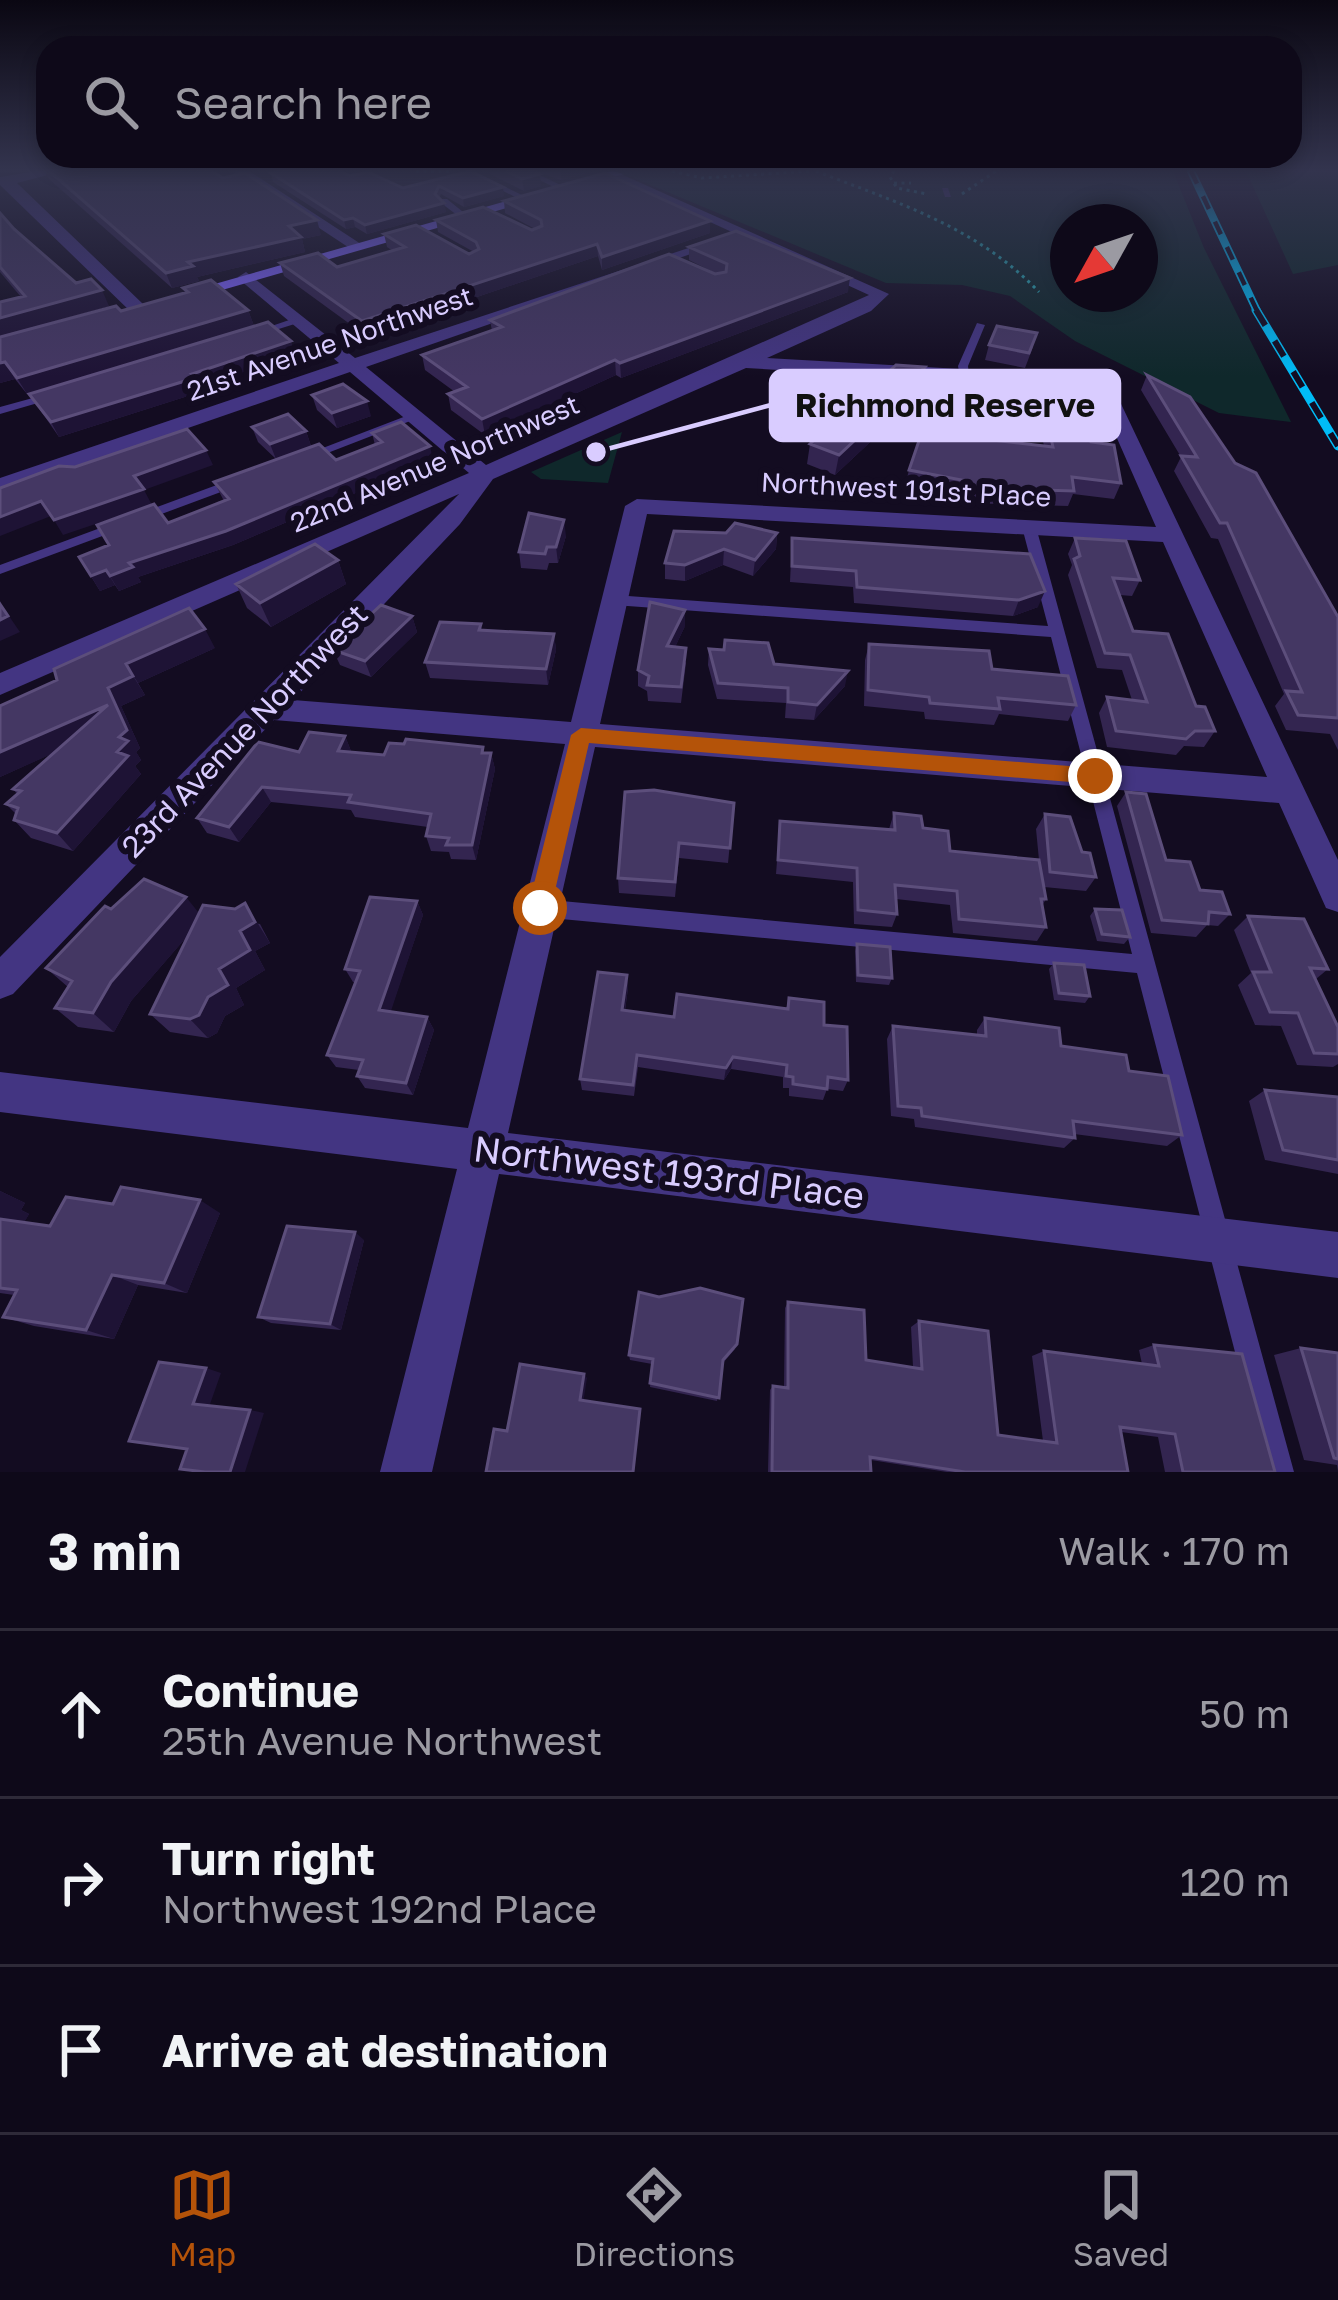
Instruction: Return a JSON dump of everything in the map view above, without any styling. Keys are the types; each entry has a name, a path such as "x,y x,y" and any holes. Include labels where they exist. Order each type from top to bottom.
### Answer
{"street":[{"path":"64,240 136,308"},
{"path":"346,240 356,246"},
{"path":"114,315 379,240"},
{"name":"21st Avenue Northwest","path":"0,486 352,364 675,262 726,240"},
{"name":"22nd Avenue Northwest","path":"0,685 878,299 876,287 766,240"},
{"path":"246,277 485,475"},
{"path":"743,362 964,375 1097,386 1106,391 1338,897"},
{"name":"23rd Avenue Northwest","path":"0,982 452,519 485,475"},
{"name":"Northwest 191st Place","path":"614,600 637,506 1173,535"},
{"path":"406,1472 614,600"},
{"path":"265,709 1288,791"},
{"name":"Northwest 193rd Place","path":"0,1092 1338,1255"}],"lane":[{"path":"230,341 298,320"},
{"path":"964,375 980,325"},
{"path":"0,411 69,390"},
{"path":"284,465 414,416"},
{"path":"0,570 240,481"},
{"path":"1029,527 1280,1472"},
{"path":"614,600 1057,632"},
{"path":"540,908 1144,964"}],"path":[{"path":"979,240 1040,292"}],"green space":[{"path":"782,240 1050,240 1050,312 1158,312 1158,240 1201,240 1291,422 1219,413 1075,341 1010,296 962,285 886,283"},
{"path":"1277,240 1338,240 1338,265 1293,274"},
{"path":"622,432 608,483 541,479 531,472"}],"building":[{"path":"0,240 26,240 76,283 91,279 102,290 0,318 0,302 25,296 0,267"},
{"path":"128,240 289,240 188,262 193,266 166,273"},
{"path":"393,240 443,240 469,254 479,249 472,240 654,240 602,257 597,244 362,321 280,263 318,253 337,267 405,247"},
{"path":"710,240 757,240 850,278 620,363 615,360 482,419 448,394 467,387 422,355 502,327 490,320 669,254 715,274 726,272 727,264 689,247"},
{"path":"211,280 248,310 17,378 5,362 0,363 0,337 116,306 121,311 188,292 183,288"},
{"path":"268,322 291,341 192,374 195,376 185,381 51,422 29,394"},
{"path":"997,326 1037,333 1029,353 989,345"},
{"path":"896,365 925,367 913,380 918,381 839,455 810,444"},
{"path":"1036,375 1079,378 1091,442 1114,445 1121,483 1072,477 1074,491 969,488 967,481 909,470 922,432 1053,447"},
{"path":"1147,375 1190,397 1235,463 1256,473 1338,617 1338,718 1298,715 1286,691 1302,692 1227,523 1220,523 1181,456 1197,457"},
{"path":"343,384 367,401 332,413 312,395"},
{"path":"288,414 306,431 270,444 252,427"},
{"path":"401,422 430,446 226,531 129,563 133,567 110,576 106,570 91,576 79,557 109,545 97,525 154,504 168,523 229,499 214,482 319,444 336,460 382,442 372,433"},
{"path":"187,429 206,450 134,476 144,489 54,520 41,501 0,517 0,488"},
{"path":"529,513 564,520 556,547 547,547 545,554 519,552"},
{"path":"735,523 777,533 755,560 724,549 685,565 665,563 674,531 726,533"},
{"path":"792,538 1030,554 1045,591 1019,600 857,587 856,571 792,566"},
{"path":"1075,538 1126,541 1140,580 1113,578 1133,631 1168,634 1196,706 1205,707 1215,731 1195,731 1186,739 1116,731 1107,697 1147,702 1130,655 1105,653 1074,559 1080,556"},
{"path":"315,544 338,560 260,603 236,584"},
{"path":"650,602 685,610 667,646 686,648 681,687 647,685 649,676 638,670"},
{"path":"381,605 412,616 365,661 333,650"},
{"path":"189,608 205,629 126,664 133,676 108,688 127,730 119,737 128,741 117,752 128,756 57,833 14,820 18,808 6,804 21,791 13,789 108,705 0,752 0,706 57,680 54,669"},
{"path":"440,622 481,624 479,630 554,634 546,669 425,662"},
{"path":"725,640 768,643 774,664 848,671 817,705 788,702 788,688 718,683 709,649 724,650"},
{"path":"869,644 989,651 992,669 1068,676 1076,705 998,698 1000,709 930,703 929,697 868,690"},
{"path":"309,732 345,736 338,751 384,755 389,743 404,744 406,739 483,747 482,753 491,753 472,845 446,845 449,838 426,836 431,814 348,802 351,795 262,787 229,827 197,818 258,742 299,752"},
{"path":"654,790 734,803 730,848 679,843 675,882 618,878 625,792"},
{"path":"1126,792 1146,794 1166,860 1190,862 1200,890 1222,892 1230,914 1209,912 1208,924 1162,920"},
{"path":"894,813 921,816 923,828 948,831 950,851 1039,860 1046,927 959,919 957,891 895,885 897,914 858,910 857,868 778,860 780,821 895,830"},
{"path":"1045,814 1070,817 1082,852 1090,853 1096,877 1050,872"},
{"path":"144,879 186,897 111,982 93,1013 55,1008 72,981 46,968 105,906 111,909"},
{"path":"370,897 417,901 379,1010 427,1017 406,1083 357,1076 363,1060 327,1055 360,971 345,969"},
{"path":"245,903 255,922 240,931 250,950 219,969 228,985 208,997 199,1015 190,1019 150,1014 203,905 235,909"},
{"path":"1095,909 1122,910 1130,937 1102,934"},
{"path":"1248,916 1304,919 1328,969 1310,968 1338,1027 1338,1054 1314,1053 1298,1013 1270,1012 1253,972 1271,972"},
{"path":"857,944 890,947 892,978 858,975"},
{"path":"1054,963 1084,965 1090,996 1059,993"},
{"path":"598,972 627,975 622,1010 674,1017 677,994 788,1009 789,998 824,1002 824,1025 847,1027 848,1080 828,1077 827,1089 793,1084 793,1077 786,1076 787,1065 733,1057 726,1068 637,1055 633,1085 580,1079"},
{"path":"985,1018 1059,1028 1061,1046 1126,1055 1129,1071 1168,1076 1182,1135 1073,1121 1075,1138 922,1116 921,1108 898,1106 893,1026 986,1036"},
{"path":"1265,1090 1338,1097 1338,1160 1283,1150"},
{"path":"121,1187 200,1200 164,1283 112,1275 86,1330 3,1317 17,1290 0,1288 0,1219 50,1226 66,1197 113,1204"},
{"path":"287,1226 355,1232 330,1324 258,1317"},
{"path":"700,1288 743,1299 737,1344 723,1360 719,1398 650,1383 653,1359 629,1355 639,1292 659,1297"},
{"path":"788,1302 864,1310 866,1360 922,1369 919,1321 988,1331 998,1435 1057,1443 1044,1351 1159,1366 1154,1345 1242,1354 1275,1472 1183,1472 1175,1434 1120,1427 1128,1472 965,1472 870,1457 871,1472 772,1472 773,1386 788,1388"},
{"path":"1301,1348 1338,1353 1338,1459 1334,1458"},
{"path":"159,1362 206,1368 193,1404 250,1410 230,1472 180,1469 187,1449 129,1441"},
{"path":"520,1364 584,1374 580,1400 640,1409 633,1472 486,1472 494,1429 507,1431"}],"railway":[{"path":"1223,240 1258,313"},
{"path":"1256,310 1338,446"}],"place":[{"name":"Richmond Reserve","path":"596,452"}],"route":[{"path":"540,908 581,735 1095,776"}]}
